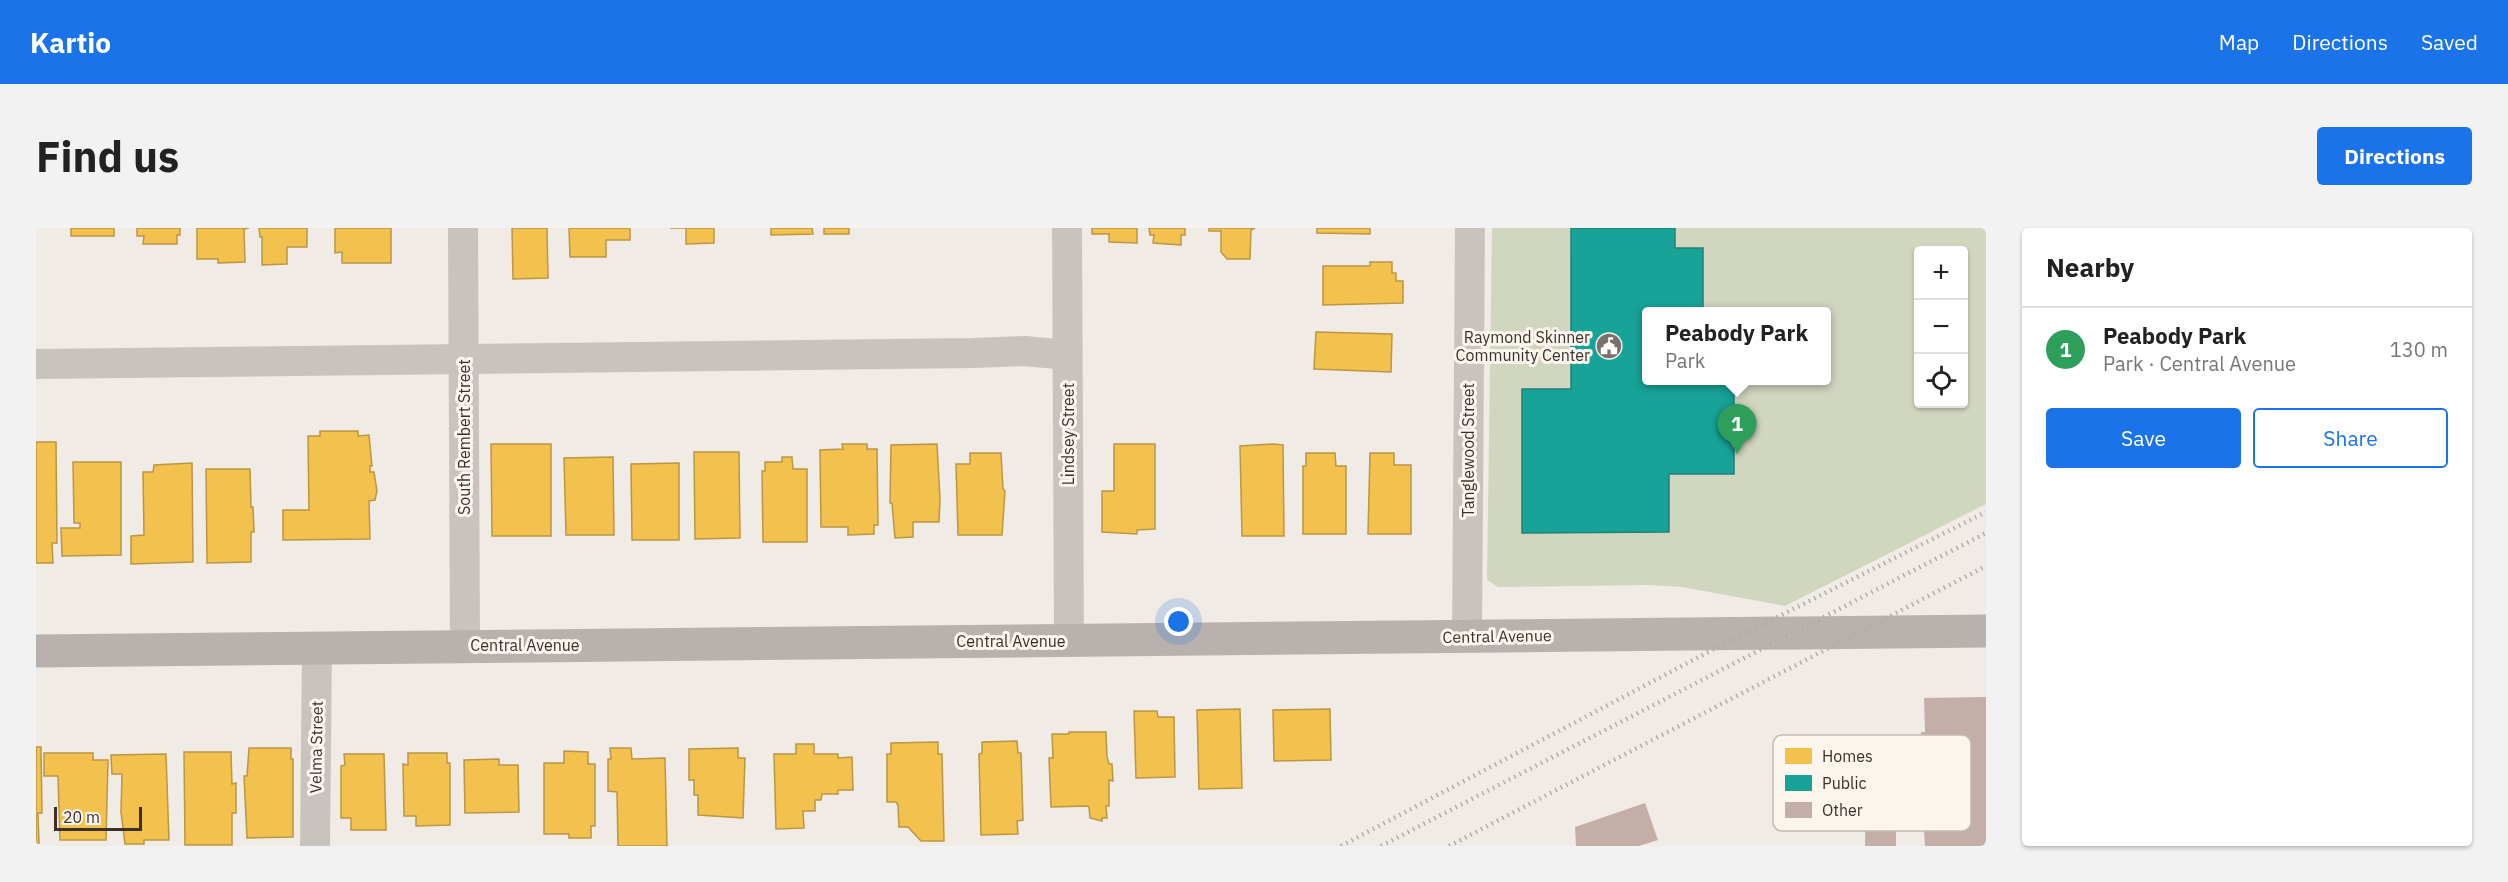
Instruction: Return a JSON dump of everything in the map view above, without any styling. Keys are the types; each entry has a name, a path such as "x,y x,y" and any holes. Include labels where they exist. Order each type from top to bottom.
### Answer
{"main road":[{"name":"Central Avenue","path":"36,651 1986,631"}],"street":[{"name":"South Rembert Street","path":"463,228 465,646"},
{"name":"Lindsey Street","path":"1066,228 1069,641"},
{"name":"Tanglewood Street","path":"1467,636 1470,228"},
{"path":"36,363 463,360 1025,351 1067,356"},
{"name":"Velma Street","path":"315,846 317,648"}],"green space":[{"path":"1492,228 1986,228 1986,504 1785,606 1682,587 1648,585 1498,587 1487,580"}],"building: Homes":[{"path":"71,228 114,228 114,236 71,236"},
{"path":"137,228 180,228 180,235 177,235 177,244 143,244 144,236 137,236"},
{"path":"197,228 249,228 244,229 245,262 218,263 218,259 197,259"},
{"path":"259,228 307,228 307,247 287,247 287,264 262,265 262,237 260,237"},
{"path":"335,228 391,228 391,263 342,263 342,252 335,253"},
{"path":"512,228 547,228 548,278 513,279"},
{"path":"569,228 630,228 630,240 606,240 606,257 570,257"},
{"path":"686,228 714,228 714,243 686,244"},
{"path":"771,228 812,228 813,234 771,235"},
{"path":"824,228 849,228 849,234 824,234"},
{"path":"1092,228 1137,228 1137,243 1109,242 1109,234 1092,234"},
{"path":"1149,228 1185,228 1185,235 1181,235 1181,245 1153,243 1154,235 1150,235"},
{"path":"1209,228 1255,228 1251,230 1250,259 1227,259 1221,252 1221,231 1209,231"},
{"path":"1317,228 1370,228 1370,234 1317,233"},
{"path":"1370,262 1392,262 1392,273 1396,273 1396,281 1403,281 1403,303 1323,305 1323,266 1370,266"},
{"path":"1316,332 1392,334 1391,372 1314,369"},
{"path":"320,431 358,431 358,436 369,435 372,466 370,466 370,472 374,472 377,491 375,500 369,501 370,539 283,540 283,510 309,510 308,436 320,436"},
{"path":"36,442 56,442 57,543 52,543 53,563 36,563"},
{"path":"491,444 551,444 551,536 492,536"},
{"path":"842,444 867,444 867,449 877,449 878,525 874,525 874,534 848,535 848,527 821,527 820,450 843,449"},
{"path":"937,444 939,522 913,522 913,537 895,538 892,503 890,503 891,445"},
{"path":"1114,444 1155,444 1155,529 1137,530 1137,534 1102,532 1102,491 1114,491"},
{"path":"1283,445 1284,536 1242,536 1240,446"},
{"path":"694,452 739,452 740,538 695,539"},
{"path":"970,453 1001,453 1005,491 1002,535 958,535 956,464 970,464"},
{"path":"1306,453 1335,453 1336,466 1346,466 1346,534 1303,534 1303,466 1306,466"},
{"path":"1370,453 1394,453 1394,465 1411,465 1411,534 1368,534"},
{"path":"613,457 614,535 566,535 564,458"},
{"path":"782,457 792,457 793,469 807,469 807,542 763,542 762,471 765,471 765,462 782,462"},
{"path":"73,462 121,462 121,555 62,556 61,528 80,528 80,523 74,523"},
{"path":"192,463 193,562 131,564 131,536 144,535 143,472 153,472 154,465"},
{"path":"679,463 679,540 632,540 631,464"},
{"path":"206,469 250,469 254,532 251,532 251,562 207,563"},
{"path":"1240,709 1242,788 1199,789 1197,710"},
{"path":"1330,709 1331,760 1274,761 1273,710"},
{"path":"1134,711 1157,711 1158,717 1174,717 1175,777 1136,778"},
{"path":"1069,732 1106,732 1107,757 1109,764 1112,764 1113,781 1109,780 1107,818 1102,818 1102,821 1090,818 1087,806 1051,807 1049,758 1053,758 1052,734 1069,734"},
{"path":"1017,741 1018,753 1021,753 1023,820 1017,821 1018,834 981,835 979,754 982,753 982,742"},
{"path":"938,742 938,754 942,754 944,841 921,841 908,827 899,827 898,805 896,802 887,802 887,754 891,754 891,743"},
{"path":"796,744 814,744 814,754 838,754 838,758 852,757 853,790 838,790 838,794 822,794 821,800 815,800 815,811 803,811 804,828 776,829 774,754 796,754"},
{"path":"36,747 41,747 42,813 38,813 39,843 36,843"},
{"path":"249,748 291,748 293,837 247,838 244,776 247,776"},
{"path":"610,748 631,748 632,759 665,758 667,846 618,846 617,792 608,791"},
{"path":"738,748 738,758 745,758 743,818 698,815 698,795 694,795 694,780 689,780 689,749"},
{"path":"564,751 588,752 588,764 595,764 595,826 591,826 591,838 569,838 569,834 544,834 544,763 564,763"},
{"path":"184,752 231,752 232,784 236,783 236,813 232,813 232,845 185,845"},
{"path":"44,753 93,753 93,760 108,760 106,840 60,840 58,776 44,776"},
{"path":"408,753 447,753 447,763 450,763 450,825 416,826 416,816 404,816 403,764 408,765"},
{"path":"166,754 169,840 144,840 144,844 125,844 121,812 122,774 112,774 111,755"},
{"path":"344,754 384,754 386,830 351,830 351,818 341,818 341,766 345,765"},
{"path":"499,759 499,765 518,765 519,812 465,813 464,760"}],"building: Public":[{"name":"Raymond Skinner Community Center","path":"1571,228 1675,228 1675,248 1703,248 1703,307 1642,307 1642,385 1734,385 1734,474 1669,474 1669,532 1522,533 1522,389 1571,389"}],"building: Other":[{"path":"1986,697 1986,846 1925,846 1924,831 1971,831 1971,735 1921,735 1921,732 1925,732 1924,698"},
{"path":"1645,803 1658,840 1639,846 1576,846 1575,827"},
{"path":"1865,831 1896,831 1896,846 1865,846"}],"railway":[{"path":"1341,846 1714,649 1986,512"},
{"path":"1381,846 1986,533"},
{"path":"1449,846 1986,566"}],"place":[{"name":"Raymond Skinner Community Center","path":"1609,346"},
{"name":"Peabody Park","path":"1737,454"}]}
